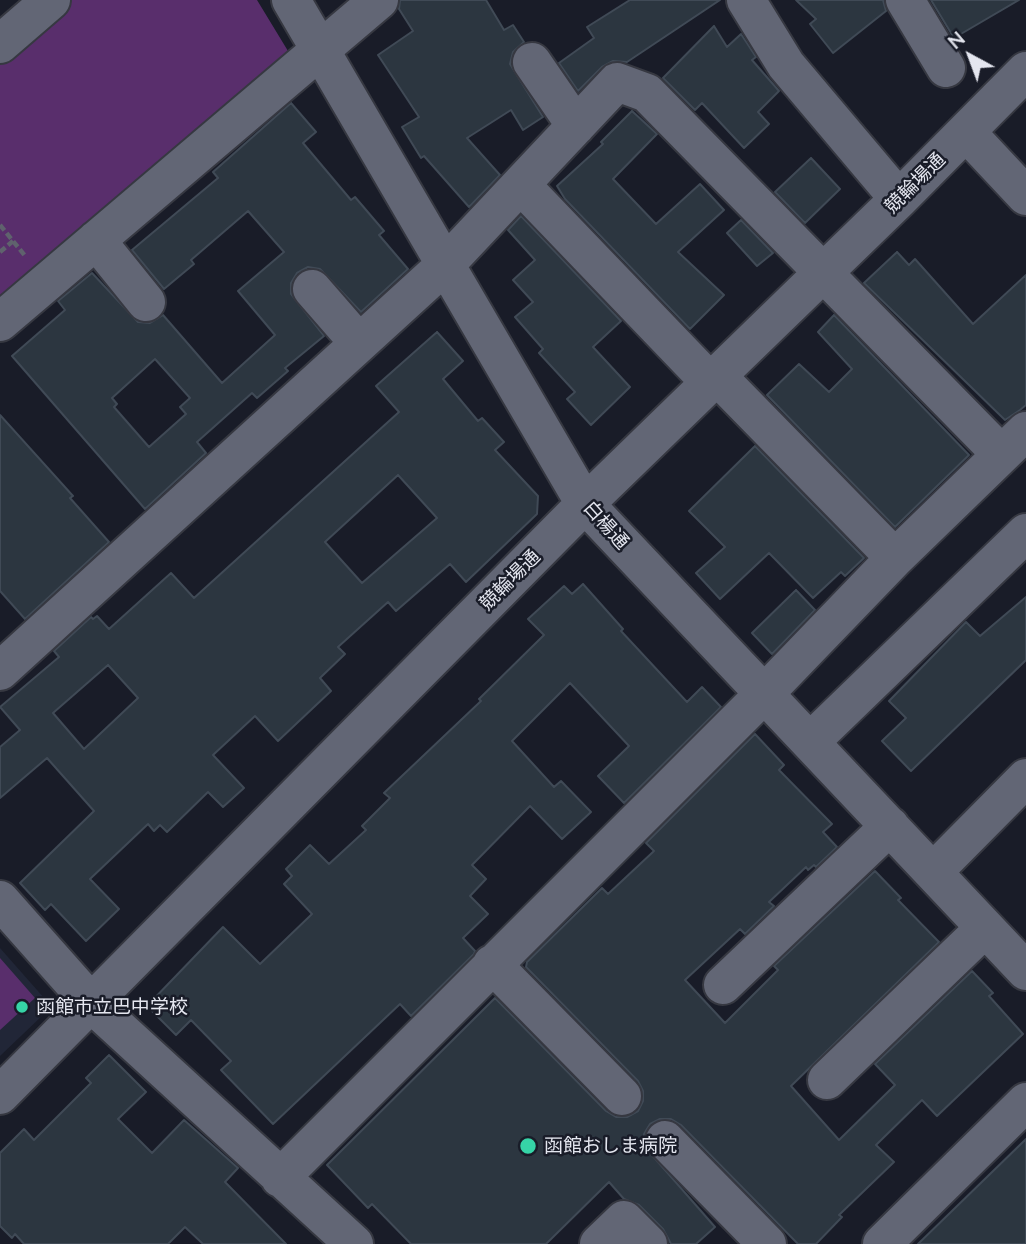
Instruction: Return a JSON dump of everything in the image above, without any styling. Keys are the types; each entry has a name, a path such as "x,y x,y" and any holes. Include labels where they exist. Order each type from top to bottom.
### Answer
{"street":[{"path":"0,44 51,0"},
{"name":"白楊通","path":"291,0 584,504 1026,971"},
{"path":"0,322 379,0"},
{"path":"746,0 786,65 899,199"},
{"path":"905,0 946,68"},
{"path":"532,62 576,126"},
{"name":"競輪場通","path":"0,1095 93,1005 584,504 899,199 1026,71"},
{"path":"0,671 444,266 617,82 647,93 824,272 1014,443 895,558 765,693 280,1178"},
{"path":"966,132 1026,196"},
{"path":"521,185 895,558"},
{"path":"96,240 146,302"},
{"path":"312,289 359,343"},
{"path":"811,741 1026,533"},
{"path":"933,872 1026,778"},
{"path":"723,985 890,826"},
{"path":"0,900 93,1005 354,1244"},
{"path":"827,1080 985,928"},
{"path":"492,964 622,1096"},
{"path":"882,1244 1026,1102"},
{"path":"665,1140 767,1244"},
{"path":"599,1244 624,1220 648,1244"}],"path":[{"path":"0,252 13,241"}],"shaded area":[{"path":"71,0 257,0 288,51 0,296 0,61"},
{"name":"函館市立巴中学校","path":"0,948 45,999 43,1015 0,1056"},
{"path":"0,958 35,998 0,1030"}],"building":[{"path":"400,0 486,0 504,30 513,25 524,42 513,52 510,64 543,117 523,130 511,110 467,138 500,175 469,207 424,156 421,158 402,127 419,117 378,55 413,31 399,9"},
{"path":"630,0 720,0 627,62 613,61 602,67 578,91 559,63 594,38 587,27"},
{"path":"796,0 883,0 886,11 833,53 810,24 816,19"},
{"path":"931,0 1019,0 954,38"},
{"path":"714,26 727,47 741,34 756,57 752,60 779,91 758,112 769,124 744,148 702,103 695,110 663,78"},
{"path":"291,103 316,132 303,143 351,200 355,197 384,231 379,235 408,269 361,312 320,269 308,267 297,273 291,283 291,294 324,336 285,368 288,371 257,398 252,393 197,442 206,453 145,509 12,356 65,310 58,301 92,273 138,322 150,323 163,315 222,383 275,335 238,291 284,252 248,211 191,260 194,264 164,289 132,250 218,178 213,172","holes":["155,359 190,398 180,407 186,414 149,447 114,407 117,404 112,398"]},
{"path":"632,111 657,134 613,179 656,224 700,184 724,210 678,252 724,295 690,329 565,199 557,186 603,144 601,142"},
{"path":"811,158 840,189 805,223 775,192"},
{"path":"521,216 621,321 593,347 630,387 591,425 567,399 575,392 539,353 543,349 515,317 533,302 513,280 535,260 508,230"},
{"path":"741,220 773,253 757,266 727,233"},
{"path":"897,252 909,265 915,259 973,324 1026,275 1026,405 1020,410 1005,420 864,283"},
{"path":"834,315 969,455 895,527 767,395 799,364 829,392 852,369 818,332"},
{"path":"437,332 463,361 443,379 478,421 482,418 504,442 495,450 538,496 537,514 466,582 450,564 396,611 388,602 338,647 345,654 320,678 331,691 278,741 255,716 213,755 244,788 223,807 208,792 167,832 160,825 154,831 148,824 90,879 119,909 86,941 51,904 45,910 20,883 94,811 47,758 0,798 0,747 20,730 0,707 59,657 54,651 91,617 93,619 97,616 109,629 171,573 194,598 399,412 376,386","holes":["398,475 437,518 362,583 325,542","108,665 138,698 84,749 53,713"]},
{"path":"0,415 73,496 70,498 109,542 25,619 0,591"},
{"path":"755,446 864,558 845,576 841,572 813,598 769,553 720,599 696,573 725,547 689,511"},
{"path":"583,584 623,629 621,631 687,702 702,687 721,707 624,803 598,776 629,746 570,683 512,741 554,787 561,781 591,812 562,839 530,806 472,865 486,879 470,896 488,914 463,938 475,951 474,954 411,1016 400,1004 273,1124 221,1070 231,1061 191,1020 176,1035 147,1006 223,927 260,964 312,914 284,884 292,876 286,869 310,845 329,864 366,830 362,826 390,798 384,793 481,701 479,699 544,635 528,619 564,586 572,594"},
{"path":"796,590 815,610 772,654 752,633"},
{"path":"1026,597 1026,660 911,771 882,741 906,718 889,701 966,622 980,636"},
{"path":"755,734 784,765 779,770 832,824 823,832 837,847 816,867 814,865 808,870 806,867 769,902 774,906 745,934 740,929 685,980 725,1023 778,970 774,966 875,871 901,898 898,900 939,942 791,1086 839,1140 895,1085 875,1064 972,971 993,993 989,996 1023,1034 937,1116 922,1100 876,1145 894,1162 839,1215 842,1217 816,1244 798,1244 681,1125 671,1119 660,1119 650,1124 644,1134 644,1146 715,1227 696,1244 671,1244 663,1229 639,1205 624,1199 609,1182 546,1244 411,1244 372,1204 368,1208 327,1165 495,998 606,1111 616,1117 627,1117 638,1111 643,1101 643,1091 638,1081 526,967 527,962 602,888 608,894 654,851 646,843"},
{"path":"109,1055 146,1092 118,1119 152,1153 184,1120 238,1168 225,1182 286,1244 203,1244 185,1227 168,1244 24,1244 15,1234 12,1238 0,1226 0,1153 24,1129 34,1140 91,1083 86,1078"},
{"path":"1026,1139 1026,1244 918,1244"}],"place":[{"name":"函館市立巴中学校","path":"22,1007"},
{"name":"函館おしま病院","path":"528,1146"}]}
